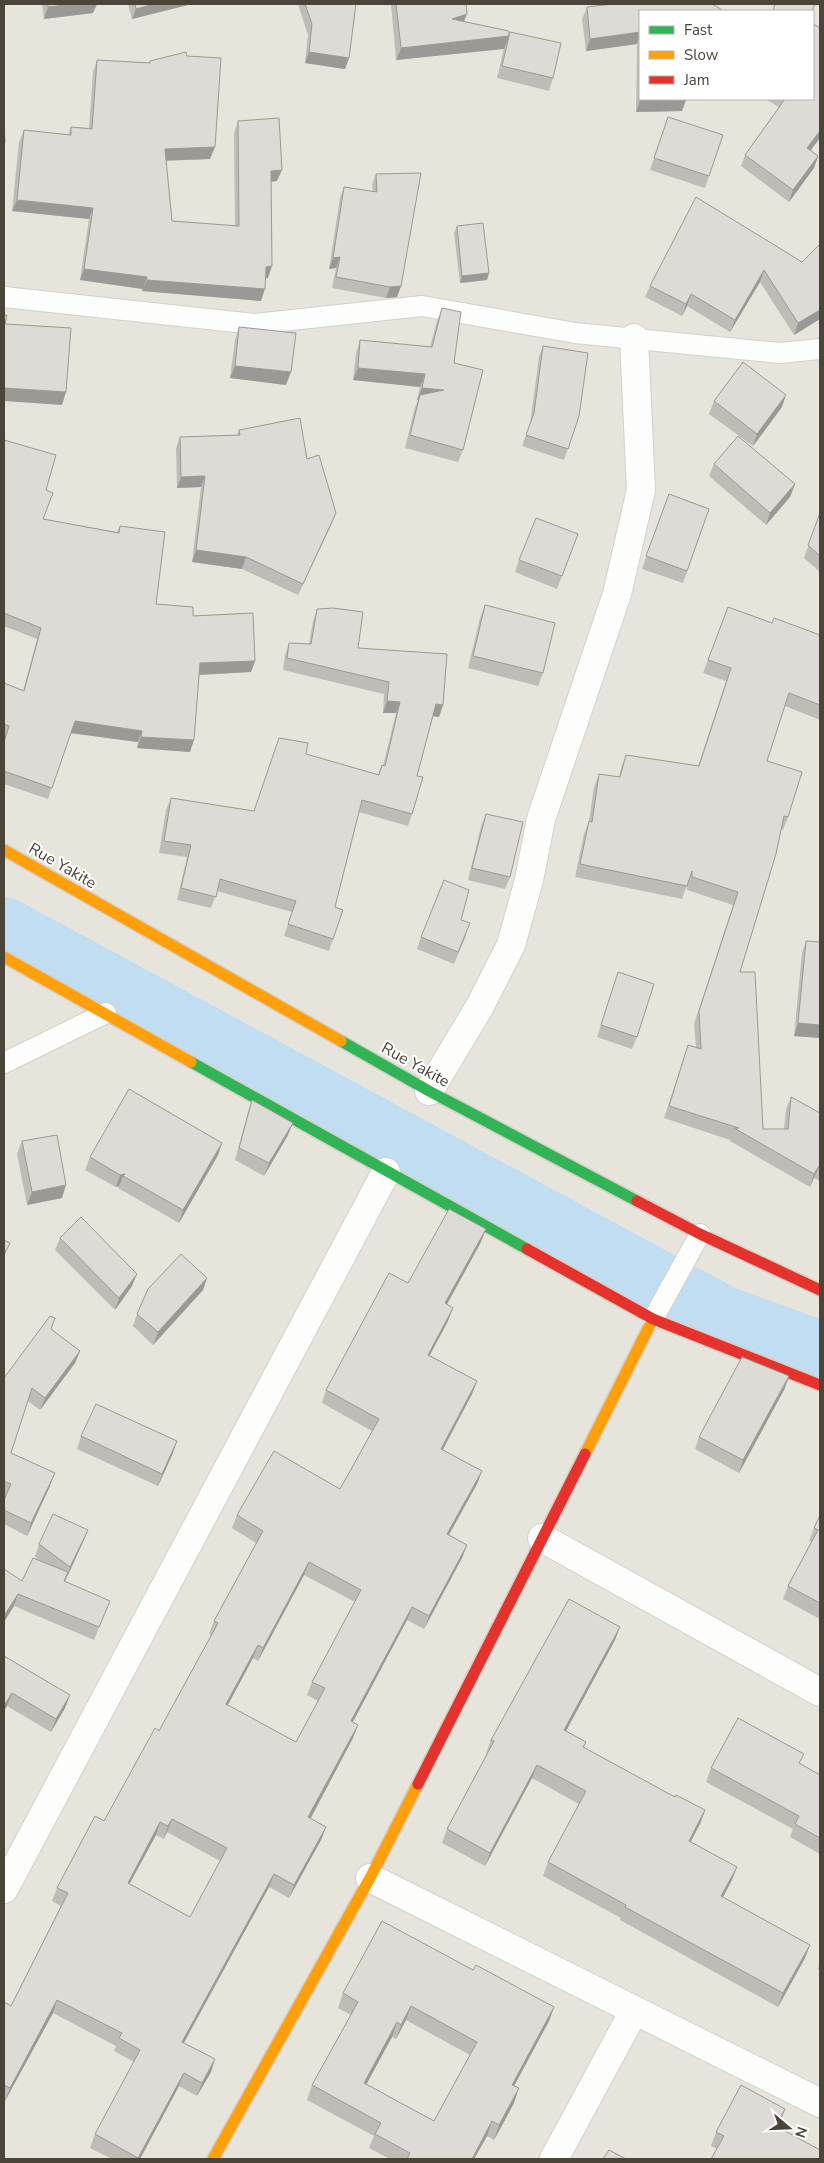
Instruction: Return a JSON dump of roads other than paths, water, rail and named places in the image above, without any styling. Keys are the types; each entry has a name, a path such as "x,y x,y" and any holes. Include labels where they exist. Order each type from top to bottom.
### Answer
{"street":[{"path":"429,1091 480,1006 511,945 530,880 541,819 617,594 641,490 634,338"},
{"name":"Rue Yakite","path":"4,850 429,1091 700,1234 820,1290"},
{"path":"4,957 386,1172 653,1319 820,1385"},
{"path":"4,1889 386,1172"},
{"path":"214,2159 370,1878 653,1319"},
{"path":"542,1538 820,1692"},
{"path":"370,1878 820,2103"},
{"path":"554,2159 634,2011"}],"lane":[{"path":"4,297 254,324 422,306 575,333 780,353 820,348"},
{"path":"4,1062 106,1013"},
{"path":"653,1319 700,1234"}],"waterway":[{"path":"4,928 722,1316 820,1352"}]}
